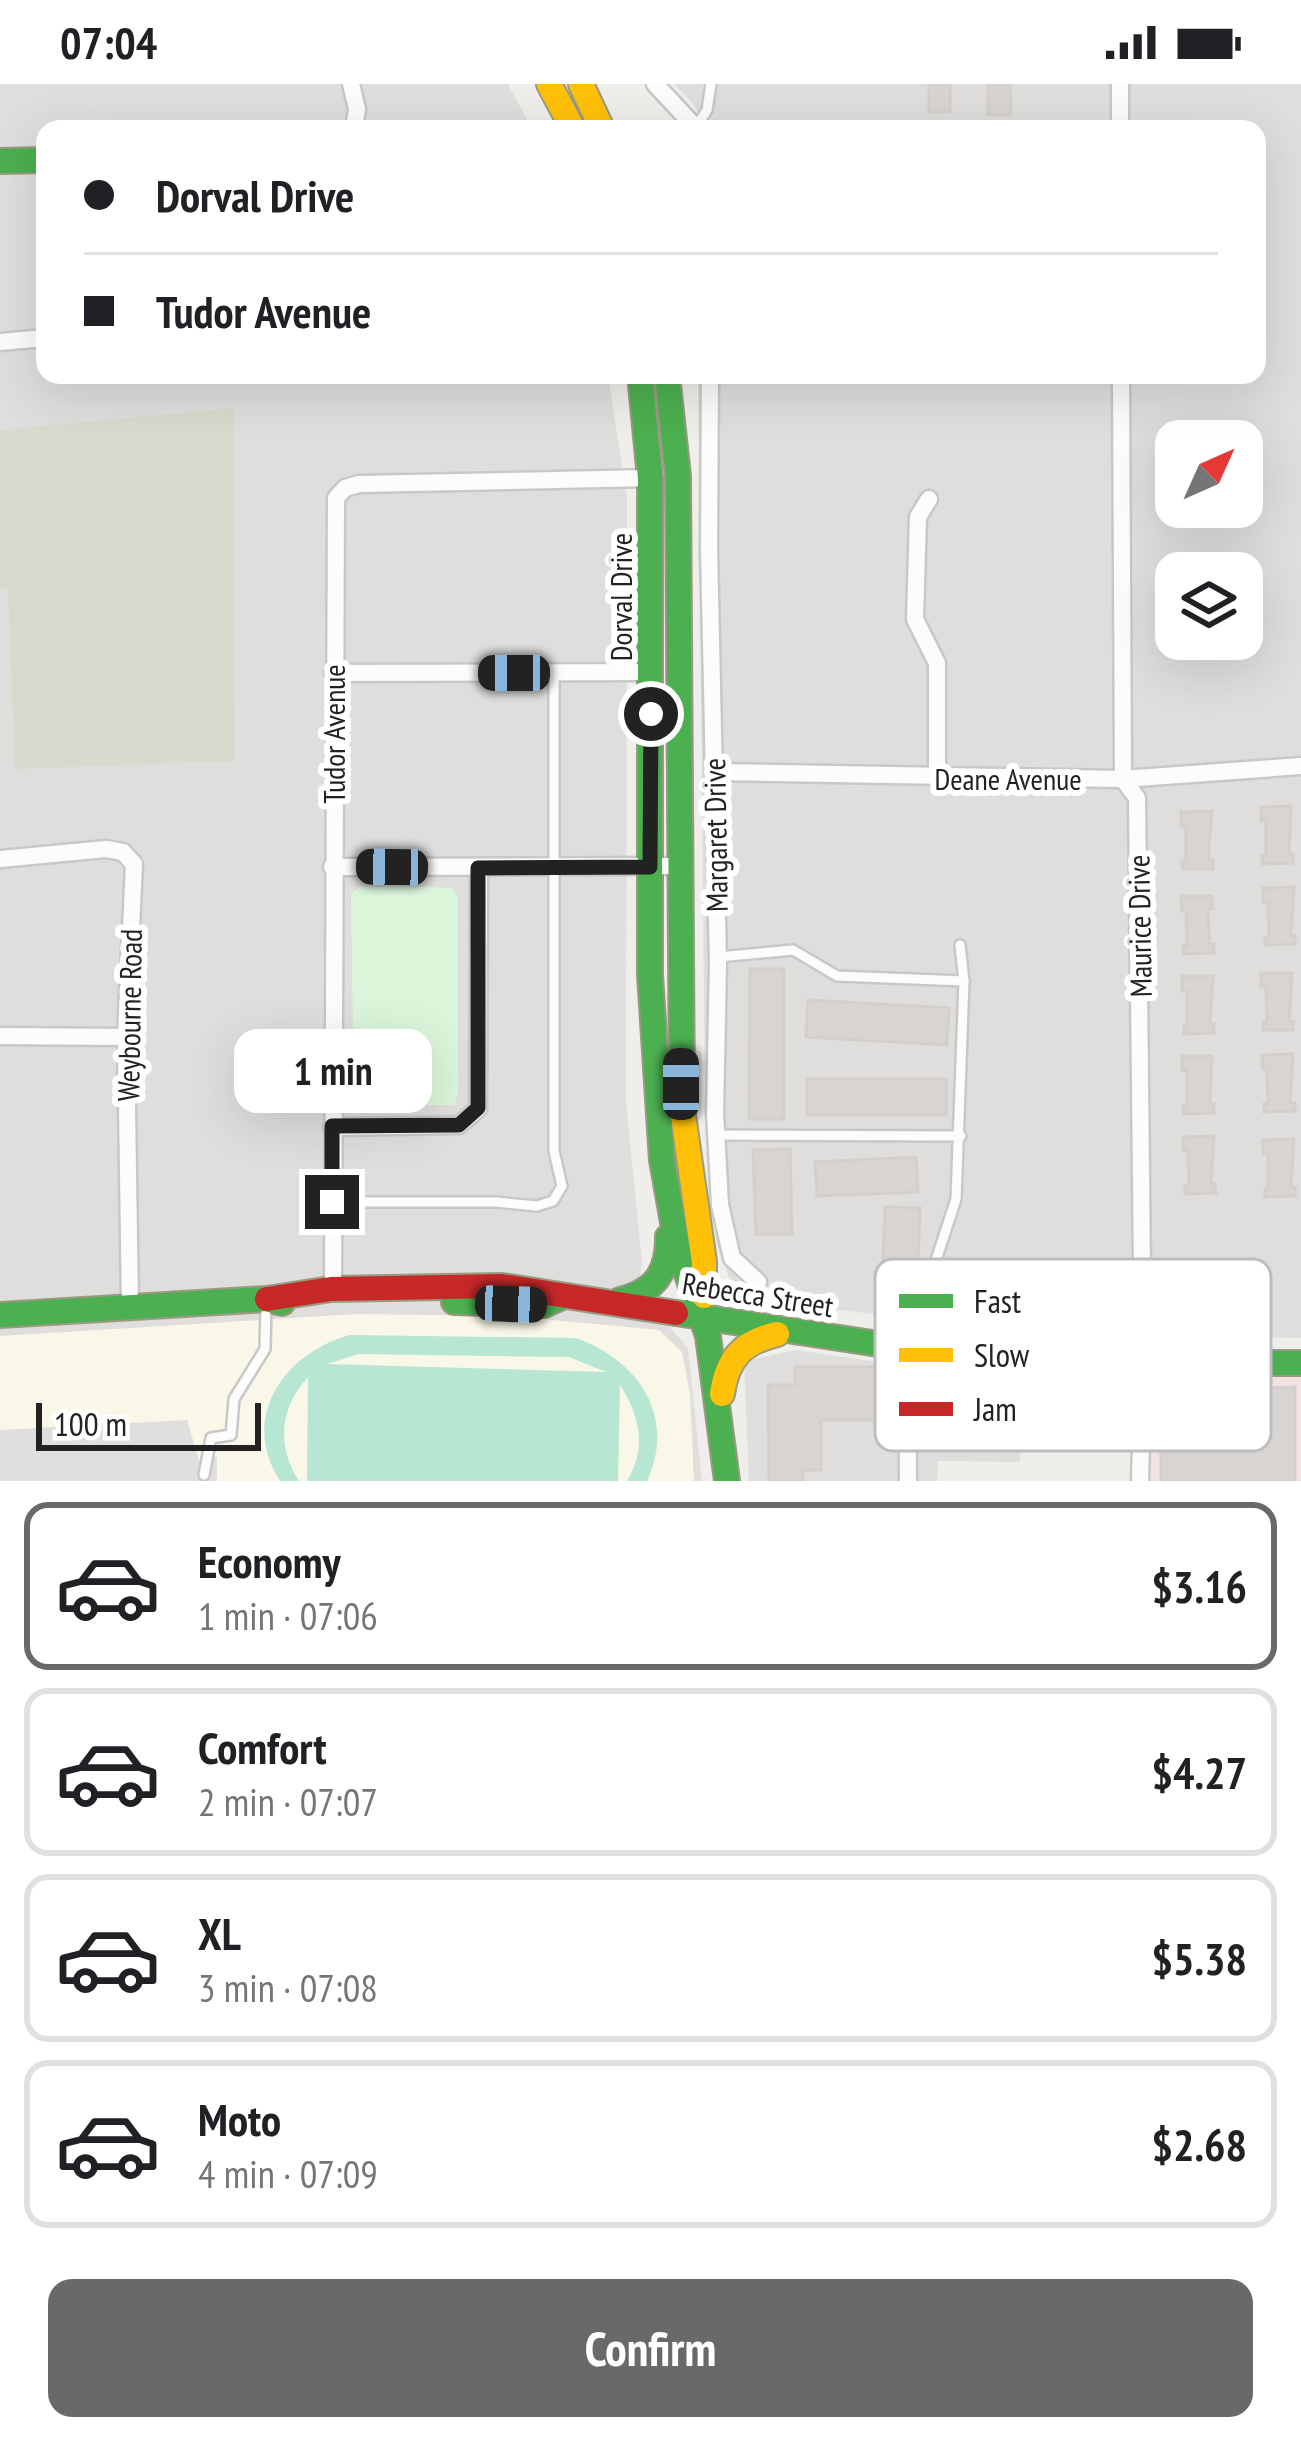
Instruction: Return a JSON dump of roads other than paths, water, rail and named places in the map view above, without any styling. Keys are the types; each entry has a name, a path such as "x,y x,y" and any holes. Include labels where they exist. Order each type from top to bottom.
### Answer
{"main road":[{"path":"549,84 568,120"},
{"path":"581,84 598,120"},
{"path":"0,161 36,160"},
{"name":"Dorval Drive","path":"641,384 650,478 650,975 669,1205 677,1245 704,1317"},
{"name":"Dorval Drive","path":"668,384 678,476 682,1124 704,1262 704,1317 727,1481"},
{"path":"605,1303 644,1293 664,1276 669,1205"},
{"name":"Rebecca Street","path":"0,1315 266,1299 288,1292 333,1289 503,1286 875,1344"},
{"name":"Rebecca Street","path":"266,1299 290,1305 444,1301 544,1305 564,1296"},
{"path":"720,1408 724,1375 738,1348 795,1330"},
{"name":"Rebecca Street","path":"1271,1364 1301,1364"}],"street":[{"path":"351,84 355,120"},
{"path":"1120,84 1120,120"},
{"path":"661,86 690,120"},
{"path":"0,342 36,339"},
{"name":"Margaret Drive","path":"710,384 716,1135 720,1205 732,1258 758,1282"},
{"name":"Maurice Drive","path":"1121,384 1123,779 1137,798 1142,1259"},
{"name":"Tudor Avenue","path":"333,1289 333,506 345,488 359,484 650,478"},
{"path":"929,499 918,517 915,619 937,663 938,778"},
{"path":"333,673 651,672"},
{"name":"Deane Avenue","path":"714,772 1123,779 1301,766"},
{"name":"Weybourne Road","path":"0,859 106,849 123,852 134,865 126,1037 130,1306"},
{"path":"332,867 680,866"},
{"path":"332,1126 459,1125 474,1114 478,1101 478,868"},
{"path":"0,1036 126,1037"},
{"path":"908,1451 908,1481"},
{"name":"Maurice Drive","path":"1140,1481 1141,1451"}],"lane":[{"path":"701,120 711,84"},
{"path":"332,1202 496,1202 537,1207 559,1194 562,1177 554,1151 554,673"},
{"path":"937,1259 956,1199 961,1136 964,981 960,945"},
{"path":"718,958 793,950 837,976 964,981"},
{"path":"716,1135 961,1136"},
{"path":"204,1475 211,1438 231,1435 234,1399 265,1349 266,1299"}]}
